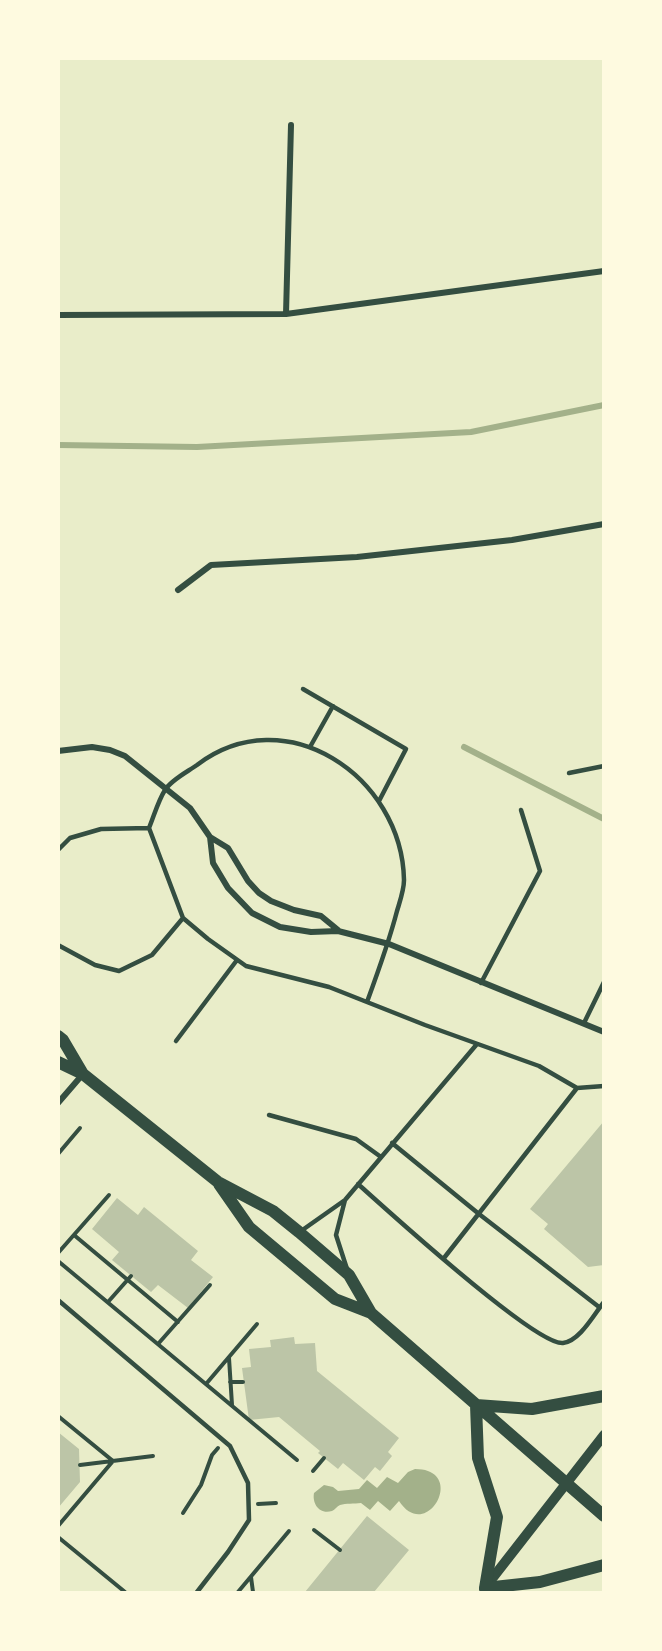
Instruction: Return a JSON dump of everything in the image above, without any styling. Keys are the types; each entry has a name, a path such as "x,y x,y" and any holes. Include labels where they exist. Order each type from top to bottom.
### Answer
{"main road":[{"path":"58,1036 63,1040 84,1074"},
{"path":"58,1062 84,1074 218,1182 273,1211 299,1232 349,1275 371,1313 603,1516"},
{"path":"218,1182 249,1227 334,1299 371,1313"},
{"path":"476,1405 532,1409 603,1396"},
{"path":"476,1405 478,1458 496,1517 483,1590 540,1582 603,1565"}],"street":[{"path":"286,314 291,125"},
{"path":"58,315 286,314 603,271"},
{"path":"178,590 211,565 357,557 512,540 603,524"},
{"path":"58,751 92,747 110,750 125,756 190,808 210,837 228,848 248,881 259,893 271,901 294,910 321,916 338,931"},
{"path":"210,837 213,863 228,888 252,913 280,927 311,932 338,931 389,944 603,1032"},
{"path":"58,1103 84,1074"},
{"path":"483,1590 603,1435"}],"lane":[{"path":"303,689 406,749 379,801"},
{"path":"310,747 333,706"},
{"path":"367,1002 389,944 404,882 396,835 387,813 358,777 335,760 310,747 291,742 262,741 236,745 214,752 165,789 149,828 183,918 237,960 246,966 329,987 367,1002 477,1044 539,1066 577,1088 603,1086"},
{"path":"569,773 603,766"},
{"path":"482,983 540,871 521,810"},
{"path":"58,850 70,838 101,829 149,828"},
{"path":"58,945 95,965 119,971 152,955 183,918"},
{"path":"176,1041 237,960"},
{"path":"584,1023 603,982"},
{"path":"299,1232 345,1200 477,1044"},
{"path":"444,1258 577,1088"},
{"path":"269,1115 356,1139 381,1157"},
{"path":"393,1143 479,1214 600,1307"},
{"path":"358,1184 503,1309 550,1341 563,1343 578,1335 603,1302"},
{"path":"345,1200 336,1235 349,1275"},
{"path":"58,1300 226,1442 248,1483 249,1520 197,1593"}],"path":[{"path":"58,1154 80,1128"},
{"path":"58,1253 109,1195"},
{"path":"74,1235 129,1278 178,1322"},
{"path":"58,1261 297,1460"},
{"path":"108,1302 129,1278"},
{"path":"158,1344 210,1285"},
{"path":"206,1384 258,1324"},
{"path":"229,1358 232,1406"},
{"path":"230,1382 243,1382"},
{"path":"58,1416 112,1461"},
{"path":"183,1513 201,1485 212,1455 226,1442"},
{"path":"80,1465 153,1456"},
{"path":"313,1471 324,1458"},
{"path":"58,1526 112,1461"},
{"path":"314,1530 340,1550"},
{"path":"238,1593 289,1531"},
{"path":"58,1537 125,1593"},
{"path":"251,1576 253,1593"}],"shaded area":[{"path":"415,1469 431,1472 439,1480 441,1490 430,1510 421,1514 410,1512 399,1501 390,1511 378,1501 370,1510 361,1503 342,1504 327,1512 320,1510 314,1501 314,1493 324,1485 338,1491 359,1489 367,1480 377,1488 387,1477 398,1483 408,1472"}],"building":[{"path":"604,1121 604,1265 588,1267 544,1229 548,1224 530,1209"},
{"path":"117,1198 138,1215 144,1207 198,1251 191,1260 213,1277 188,1308 158,1285 151,1292 112,1260 119,1252 92,1229"},
{"path":"294,1337 295,1344 315,1343 317,1371 399,1438 388,1452 392,1456 380,1471 375,1467 364,1480 343,1463 338,1469 279,1417 249,1420 242,1368 251,1367 249,1349 271,1347 270,1340"},
{"path":"58,1432 79,1449 80,1482 58,1508"},
{"path":"367,1516 409,1550 374,1592 305,1592"}],"waterway":[{"path":"58,445 197,447 471,432 604,405"},
{"path":"464,747 604,819"}]}
